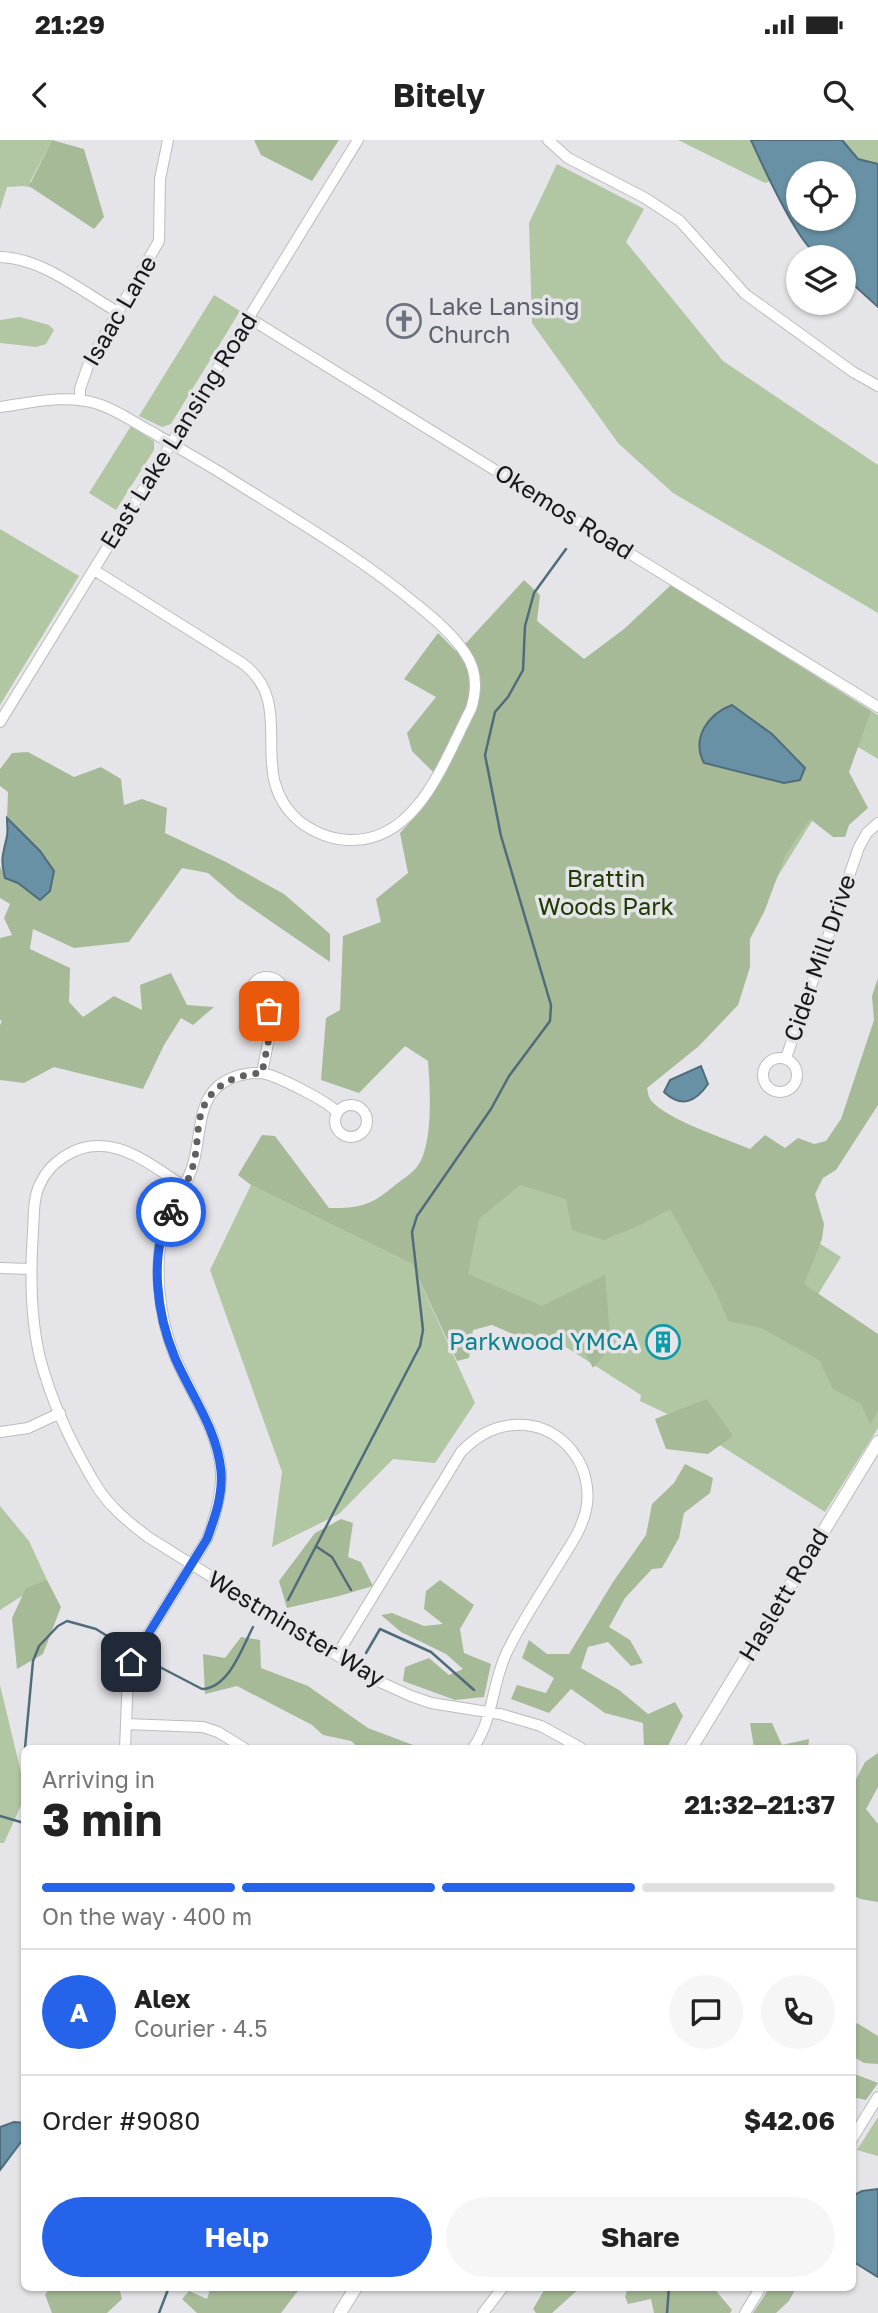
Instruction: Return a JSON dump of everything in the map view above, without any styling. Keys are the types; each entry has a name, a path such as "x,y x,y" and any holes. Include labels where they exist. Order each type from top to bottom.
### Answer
{"main road":[{"name":"Haslett Road","path":"693,1745 878,1442"},
{"path":"340,2313 354,2291"}],"street":[{"name":"Isaac Lane","path":"80,400 80,390 90,360 159,241 160,179 168,140"},
{"name":"East Lake Lansing Road","path":"0,722 358,140"},
{"path":"548,140 568,158 645,198 680,221 745,294 853,372 878,386"},
{"path":"0,257 28,262 45,269 118,312"},
{"name":"Okemos Road","path":"249,318 878,707"},
{"path":"0,407 80,400 111,408 171,442 324,538 383,578 444,629 466,653 473,669 475,692 471,709 434,779 414,811 399,825 381,835 361,840 331,837 305,825 290,812 280,797 271,769 270,700 254,673 94,570"},
{"name":"Cider Mill Drive","path":"786,1058 859,847 867,833 878,823"},
{"path":"262,1073 270,1033 269,1011"},
{"path":"125,1745 131,1662 207,1539 220,1497 221,1474 213,1435 168,1337 158,1265 160,1243 167,1220 194,1162 200,1121 210,1096 219,1085 232,1078 262,1073 327,1104 337,1112"},
{"name":"Westminster Way","path":"185,1186 131,1154 99,1146 82,1148 64,1156 49,1169 39,1185 35,1204 31,1269 35,1335 60,1413 93,1480 111,1505 148,1537 378,1681 431,1703 541,1726 576,1745"},
{"path":"0,1268 31,1269"},
{"path":"0,1432 28,1428 60,1413"},
{"path":"337,1655 461,1452 482,1433 496,1427 532,1426 554,1434 579,1461 587,1484 587,1509 576,1536 505,1657 486,1724 475,1745"},
{"path":"126,1724 203,1727 218,1732 239,1745"},
{"path":"856,2133 878,2097"},
{"path":"483,2313 499,2291"},
{"path":"745,2313 759,2291"}],"green space":[{"path":"0,140 52,140 30,182 40,189 7,187 0,210"},
{"path":"52,140 84,149 104,217 94,229 29,186"},
{"path":"254,140 339,140 312,181 261,155"},
{"path":"678,140 751,140 771,181 765,183"},
{"path":"842,140 878,140 878,164 858,159"},
{"path":"557,164 644,209 626,242 723,361 878,465 878,613 673,493 618,443 532,323 529,223"},
{"path":"214,295 240,311 171,424 162,427 139,416"},
{"path":"20,317 49,325 54,330 46,344 36,347 0,343 0,320"},
{"path":"131,426 154,441 154,450 116,510 89,493"},
{"path":"0,529 79,576 0,705"},
{"name":"Brattin Woods Park","path":"524,580 540,595 537,621 584,659 624,629 671,585 871,711 849,772 868,808 849,825 845,837 833,837 810,819 785,856 765,910 750,939 750,967 738,1005 699,1046 647,1088 650,1099 668,1114 750,1149 765,1135 785,1148 798,1138 814,1144 826,1141 841,1119 874,1020 872,996 878,978 878,1105 836,1170 823,1178 815,1194 824,1224 822,1239 804,1284 878,1334 878,1411 870,1424 861,1404 833,1389 819,1360 761,1328 728,1321 716,1292 670,1209 604,1240 572,1230 566,1199 520,1185 479,1219 468,1274 542,1306 605,1275 611,1347 593,1368 581,1345 563,1333 545,1348 492,1325 473,1330 469,1358 457,1361 412,1264 251,1185 238,1175 262,1135 275,1136 329,1208 349,1207 378,1198 411,1173 422,1159 430,1117 428,1061 405,1046 359,1093 321,1080 326,1018 340,1010 343,936 381,922 376,899 408,873 400,833 423,808 439,778 412,751 407,733 436,697 404,679 438,633 456,651"},
{"name":"Brattin Woods Park","path":"671,585 878,715 878,759 858,747 626,1121 841,1257 817,1296 878,1335 878,1428 825,1512 682,1421 640,1401 641,1395 409,1247 553,764"},
{"path":"28,752 74,777 101,767 121,779 124,805 142,799 167,808 165,833 284,894 330,934 330,962 237,898 208,873 182,868 129,942 74,948 33,929 30,949 70,968 69,1002 83,1017 114,996 142,1010 140,985 171,973 187,1005 214,1007 193,1025 181,1018 164,1045 143,1089 54,1067 24,1083 0,1080 0,938 12,935 4,918 10,904 0,898 0,866 5,878 17,883 40,900 40,851 7,818 8,792 0,786 0,769 12,753"},
{"path":"251,1185 412,1264 475,1403 435,1463 393,1459 339,1514 272,1547 282,1472 210,1270"},
{"path":"707,1399 733,1436 708,1454 666,1449 655,1419"},
{"path":"685,1464 713,1478 710,1493 684,1513 679,1538 662,1568 652,1569 625,1598 609,1627 630,1640 643,1663 631,1666 608,1642 588,1647 581,1668 619,1690 648,1714 675,1702 683,1716 668,1745 644,1745 643,1723 605,1713 571,1689 549,1713 511,1699 517,1685 546,1693 554,1678 522,1658 529,1640 547,1654 569,1654 613,1582 646,1535 652,1504 674,1483"},
{"path":"0,1506 29,1541 47,1580 0,1610"},
{"path":"341,1519 353,1523 348,1557 361,1562 373,1586 287,1608 279,1581 315,1533"},
{"path":"47,1580 61,1607 43,1654 17,1669 12,1618 26,1588"},
{"path":"440,1580 474,1605 460,1629 464,1653 491,1664 484,1697 455,1700 403,1681 405,1667 429,1658 449,1675 463,1669 446,1654 401,1632 381,1615 392,1613 424,1626 443,1624 424,1609 426,1591"},
{"path":"241,1637 260,1640 261,1668 308,1686 368,1728 413,1745 356,1745 351,1741 323,1735 312,1725 237,1686 205,1694 203,1654 225,1658"},
{"path":"0,1685 21,1772 21,1806 4,1843 0,1843"},
{"path":"750,1723 772,1723 782,1745 754,1745"},
{"path":"809,1739 808,1745 782,1745"},
{"path":"878,1753 878,1787 866,1809 878,1824 878,1902 856,1896 856,1779 865,1762"},
{"path":"856,2025 878,2036 878,2064 864,2063 856,2058"},
{"path":"856,2075 878,2083 866,2100 856,2098"},
{"path":"878,2117 878,2156 857,2150"},
{"path":"48,2291 120,2291 122,2299 107,2313 52,2313 45,2295"},
{"path":"189,2291 207,2299 210,2291 298,2291 281,2313 197,2313 182,2299"},
{"path":"544,2291 577,2291 552,2313 536,2313 533,2309"},
{"path":"627,2291 716,2291 732,2310 730,2313 654,2313 651,2299 628,2304 625,2297"},
{"path":"767,2291 794,2291 789,2301 776,2313 753,2313"}],"water":[{"path":"751,140 842,140 858,159 878,164 878,307 856,287 856,245 808,245 798,231 856,231 856,161 786,161 786,212"},
{"path":"732,705 772,734 805,768 800,780 784,783 704,763 700,745 704,728 716,714"},
{"path":"7,818 40,851 54,871 50,891 40,900 18,883 5,878 2,861"},
{"path":"701,1066 708,1084 698,1096 682,1102 664,1092 670,1080"},
{"path":"21,2123 21,2142 0,2170 0,2127"},
{"path":"878,2189 878,2277 856,2263 856,2194"}],"waterway":[{"path":"288,1600 420,1346 423,1330 412,1232 417,1216 491,1109 509,1076 550,1021 551,1005 501,836 485,755 495,712 508,697 523,670 525,626 534,593 566,549"},
{"path":"317,1547 332,1557 351,1590"},
{"path":"25,1745 33,1661 39,1646 58,1626 67,1621 96,1629 120,1644"},
{"path":"154,1664 202,1689 211,1687 220,1682 234,1666 253,1627"},
{"path":"366,1653 380,1629 431,1652 474,1690"},
{"path":"0,1816 21,1822"},
{"path":"159,2313 167,2291"},
{"path":"667,2313 669,2291"}],"way so far":[{"path":"171,1212 194,1162 203,1108 210,1096 219,1085 232,1078 262,1073 270,1033 269,1011"}],"place":[{"name":"Lake Lansing Church","path":"404,321"},
{"name":"Parkwood YMCA","path":"663,1342"}],"route":[{"path":"131,1662 207,1539 220,1497 221,1474 213,1435 176,1358 162,1314 158,1265 160,1243 171,1212"}]}
